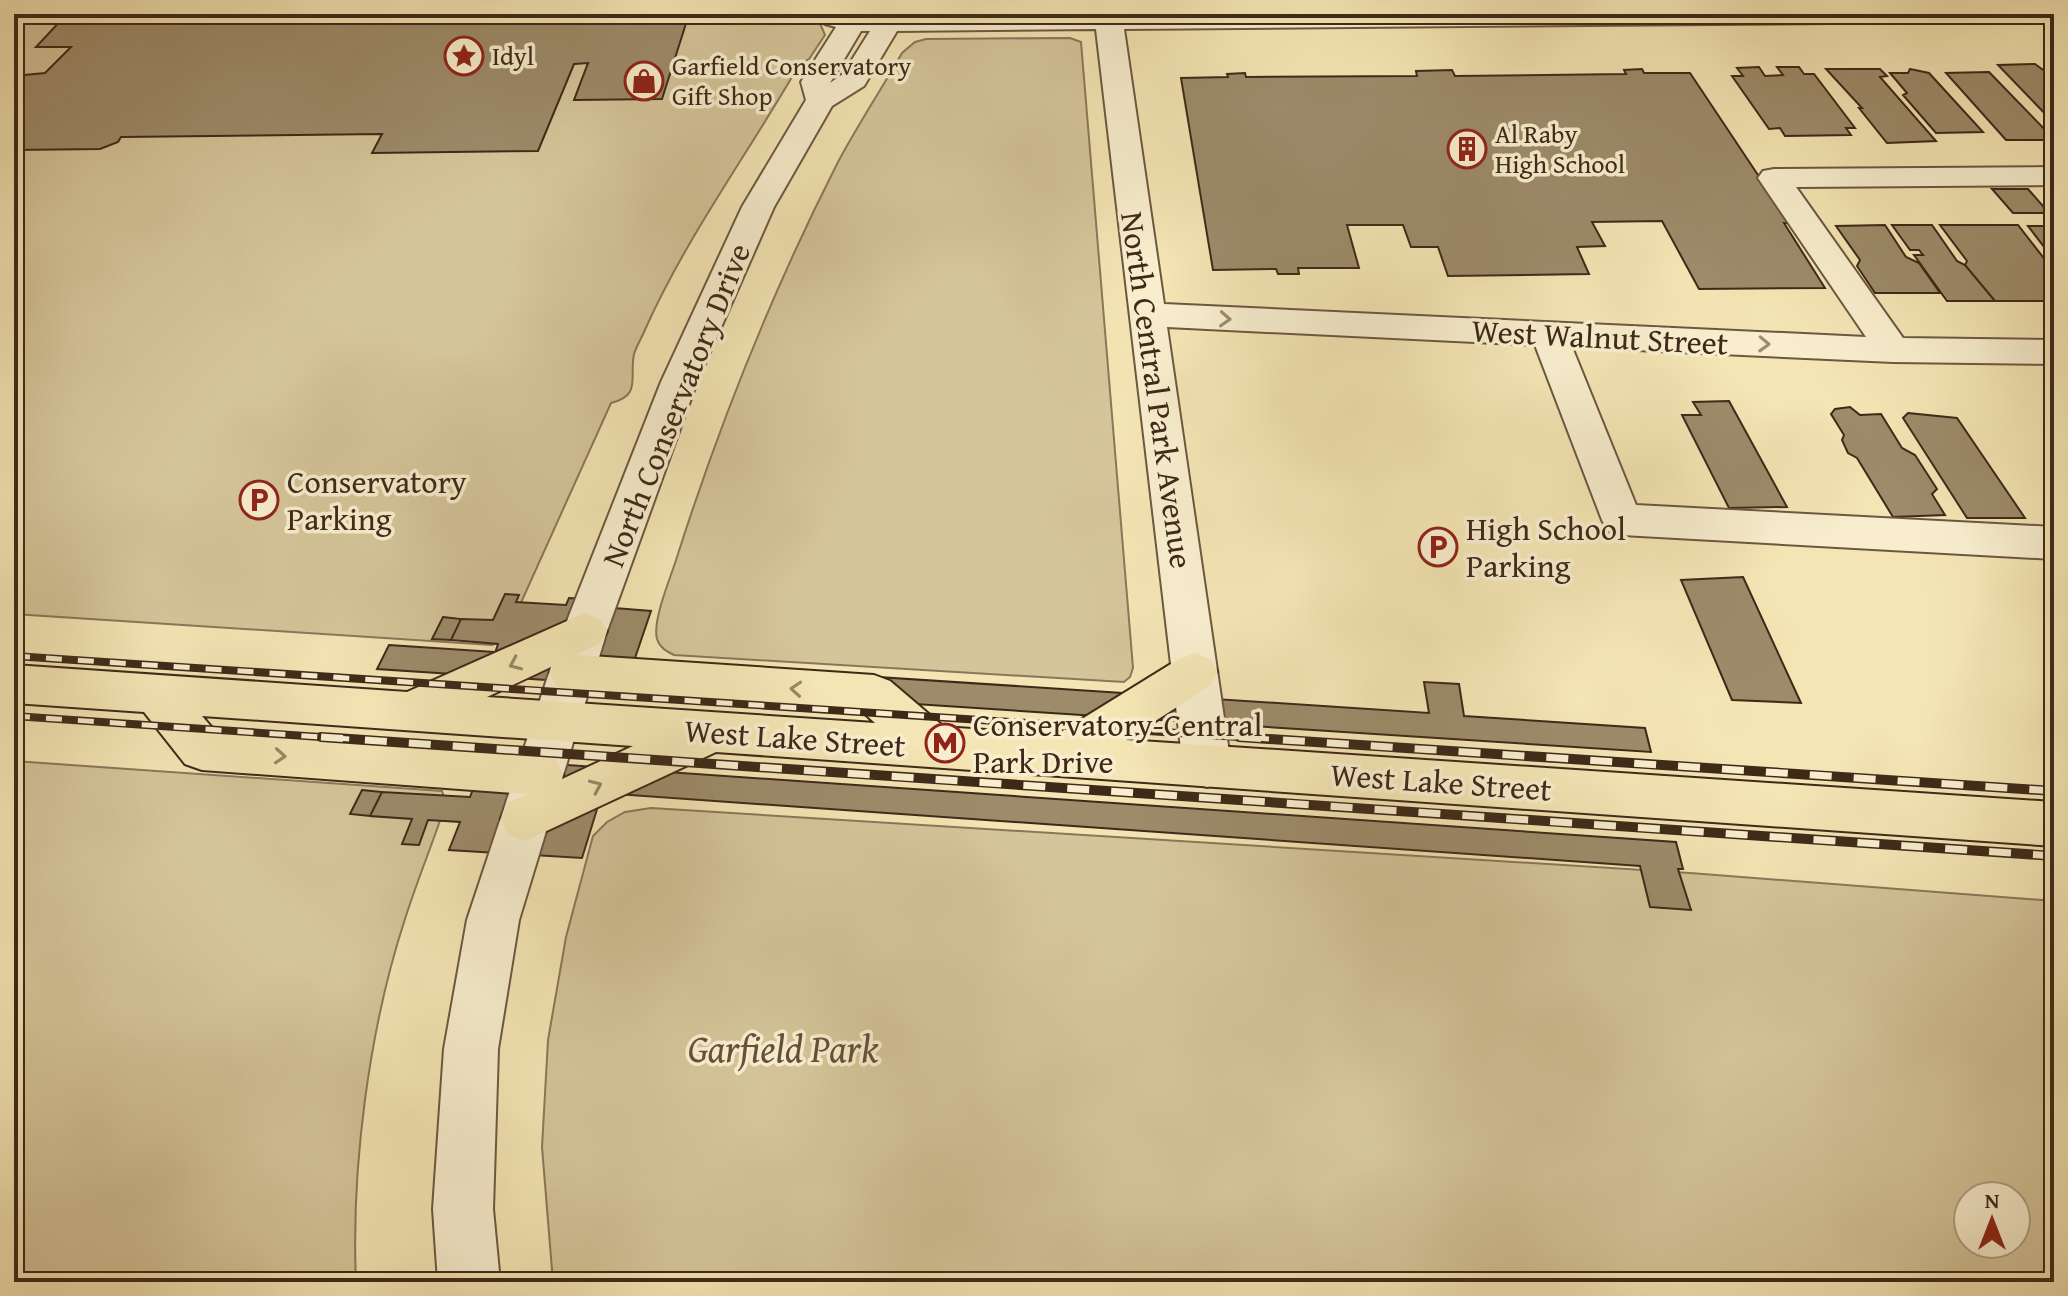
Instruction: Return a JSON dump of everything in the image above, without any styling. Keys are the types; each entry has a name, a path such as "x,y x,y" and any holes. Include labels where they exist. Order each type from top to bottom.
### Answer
{"main road":[{"path":"1060,757 1195,672"},
{"name":"West Lake Street","path":"14,684 411,712 571,675 712,732 2054,824"},
{"path":"411,712 571,675 874,694 933,747"},
{"path":"158,696 202,750 532,796 712,732"}],"street":[{"name":"North Conservatory Drive","path":"821,100 815,82 848,17 1943,14"},
{"name":"North Conservatory Drive","path":"469,1282 463,1209 471,1049 493,920 571,675 679,382 758,207 821,100 854,80 892,18"},
{"name":"North Central Park Avenue","path":"1108,18 1207,766"},
{"path":"1893,350 1774,178 2054,176"},
{"name":"West Walnut Street","path":"1147,315 1893,350 2054,352"},
{"path":"1549,335 1622,520 2054,543"}],"green space":[{"path":"14,14 816,14 825,35 809,59 799,65 679,263 635,351 631,390 621,400 611,403 510,627 500,642 492,645 14,614"},
{"path":"1070,38 1081,42 1133,668 1130,677 1124,682 674,655 666,651 657,639 660,610 711,456 749,357 837,164 902,53 915,42 926,39"},
{"path":"14,761 442,791 445,800 442,815 392,961 372,1052 356,1192 356,1282 14,1282"},
{"name":"Garfield Park","path":"651,808 1690,873 2054,901 2054,1282 553,1282 542,1147 548,1040 566,937 593,836 607,822 625,812"}],"building":[{"path":"102,14 689,14 662,99 574,100 588,63 574,64 538,151 372,153 382,134 121,137 118,142 100,149 14,150 14,76 45,73 71,47 36,47 64,17 98,18"},
{"path":"2035,64 2054,78 2054,123 1998,65"},
{"path":"1759,67 1765,76 1783,75 1777,67 1799,67 1804,74 1814,74 1855,128 1846,128 1851,135 1785,136 1780,128 1769,129 1732,76 1743,76 1737,68"},
{"name":"Al Raby High School","path":"1642,69 1644,73 1690,73 1790,223 1784,223 1825,288 1699,289 1662,221 1592,222 1605,246 1577,247 1589,274 1448,276 1438,247 1411,247 1403,225 1347,225 1359,268 1298,268 1299,274 1278,274 1276,269 1213,270 1181,78 1228,77 1227,74 1245,73 1246,77 1417,76 1416,71 1452,70 1455,76 1626,74 1624,70"},
{"path":"1826,69 1880,69 1887,76 1880,77 1936,141 1887,143 1859,108 1862,108"},
{"path":"1910,69 1929,73 1983,132 1936,133 1903,95 1907,93 1890,73 1908,73"},
{"path":"1989,72 2054,140 2006,140 1946,73"},
{"path":"1992,189 2028,189 2049,213 2013,213"},
{"path":"1885,225 1906,257 1919,263 1940,293 1875,293 1857,266 1860,260 1836,226"},
{"path":"1892,225 1932,225 1957,261 1965,265 1995,301 1947,301 1914,255 1923,255 1919,250 1910,250"},
{"path":"1940,225 2018,225 2046,261 2054,266 2054,301 1995,301 1965,265 1967,261"},
{"path":"2028,226 2054,226 2054,260"},
{"path":"1729,401 1787,507 1729,508 1682,415 1701,415 1693,402"},
{"path":"1850,407 1860,415 1881,414 1902,448 1915,455 1937,489 1932,494 1945,515 1893,517 1857,458 1848,453 1842,440 1844,435 1831,414 1835,409"},
{"path":"1908,413 1957,418 2025,518 1967,518 1903,418"},
{"path":"1743,577 1801,703 1732,700 1681,580"},
{"path":"505,594 519,595 516,602 566,605 569,598 605,600 601,607 651,611 634,661 495,653 498,644 451,640 461,619 493,620"},
{"path":"443,617 461,619 451,640 432,639"},
{"path":"389,645 1429,713 1424,682 1459,684 1464,716 1645,728 1651,752 377,669"},
{"path":"337,749 1676,842 1683,869 1678,869 1691,910 1650,907 1640,866 602,793"},
{"path":"475,784 602,793 582,858 449,850 460,822 428,820 419,845 402,844 412,819 370,816 382,792 470,797"},
{"path":"362,790 382,792 370,816 350,814"}],"railway":[{"path":"14,656 1269,739"},
{"path":"14,716 350,739"},
{"path":"321,737 2054,856"},
{"path":"1239,737 2054,791"}],"place":[{"name":"Idyl","path":"464,56"},
{"name":"Garfield Conservatory Gift Shop","path":"644,81"},
{"name":"Al Raby High School","path":"1467,149"},
{"name":"Conservatory Parking","path":"259,500"},
{"name":"High School Parking","path":"1438,547"},
{"name":"Conservatory-Central Park Drive","path":"945,743"}]}
